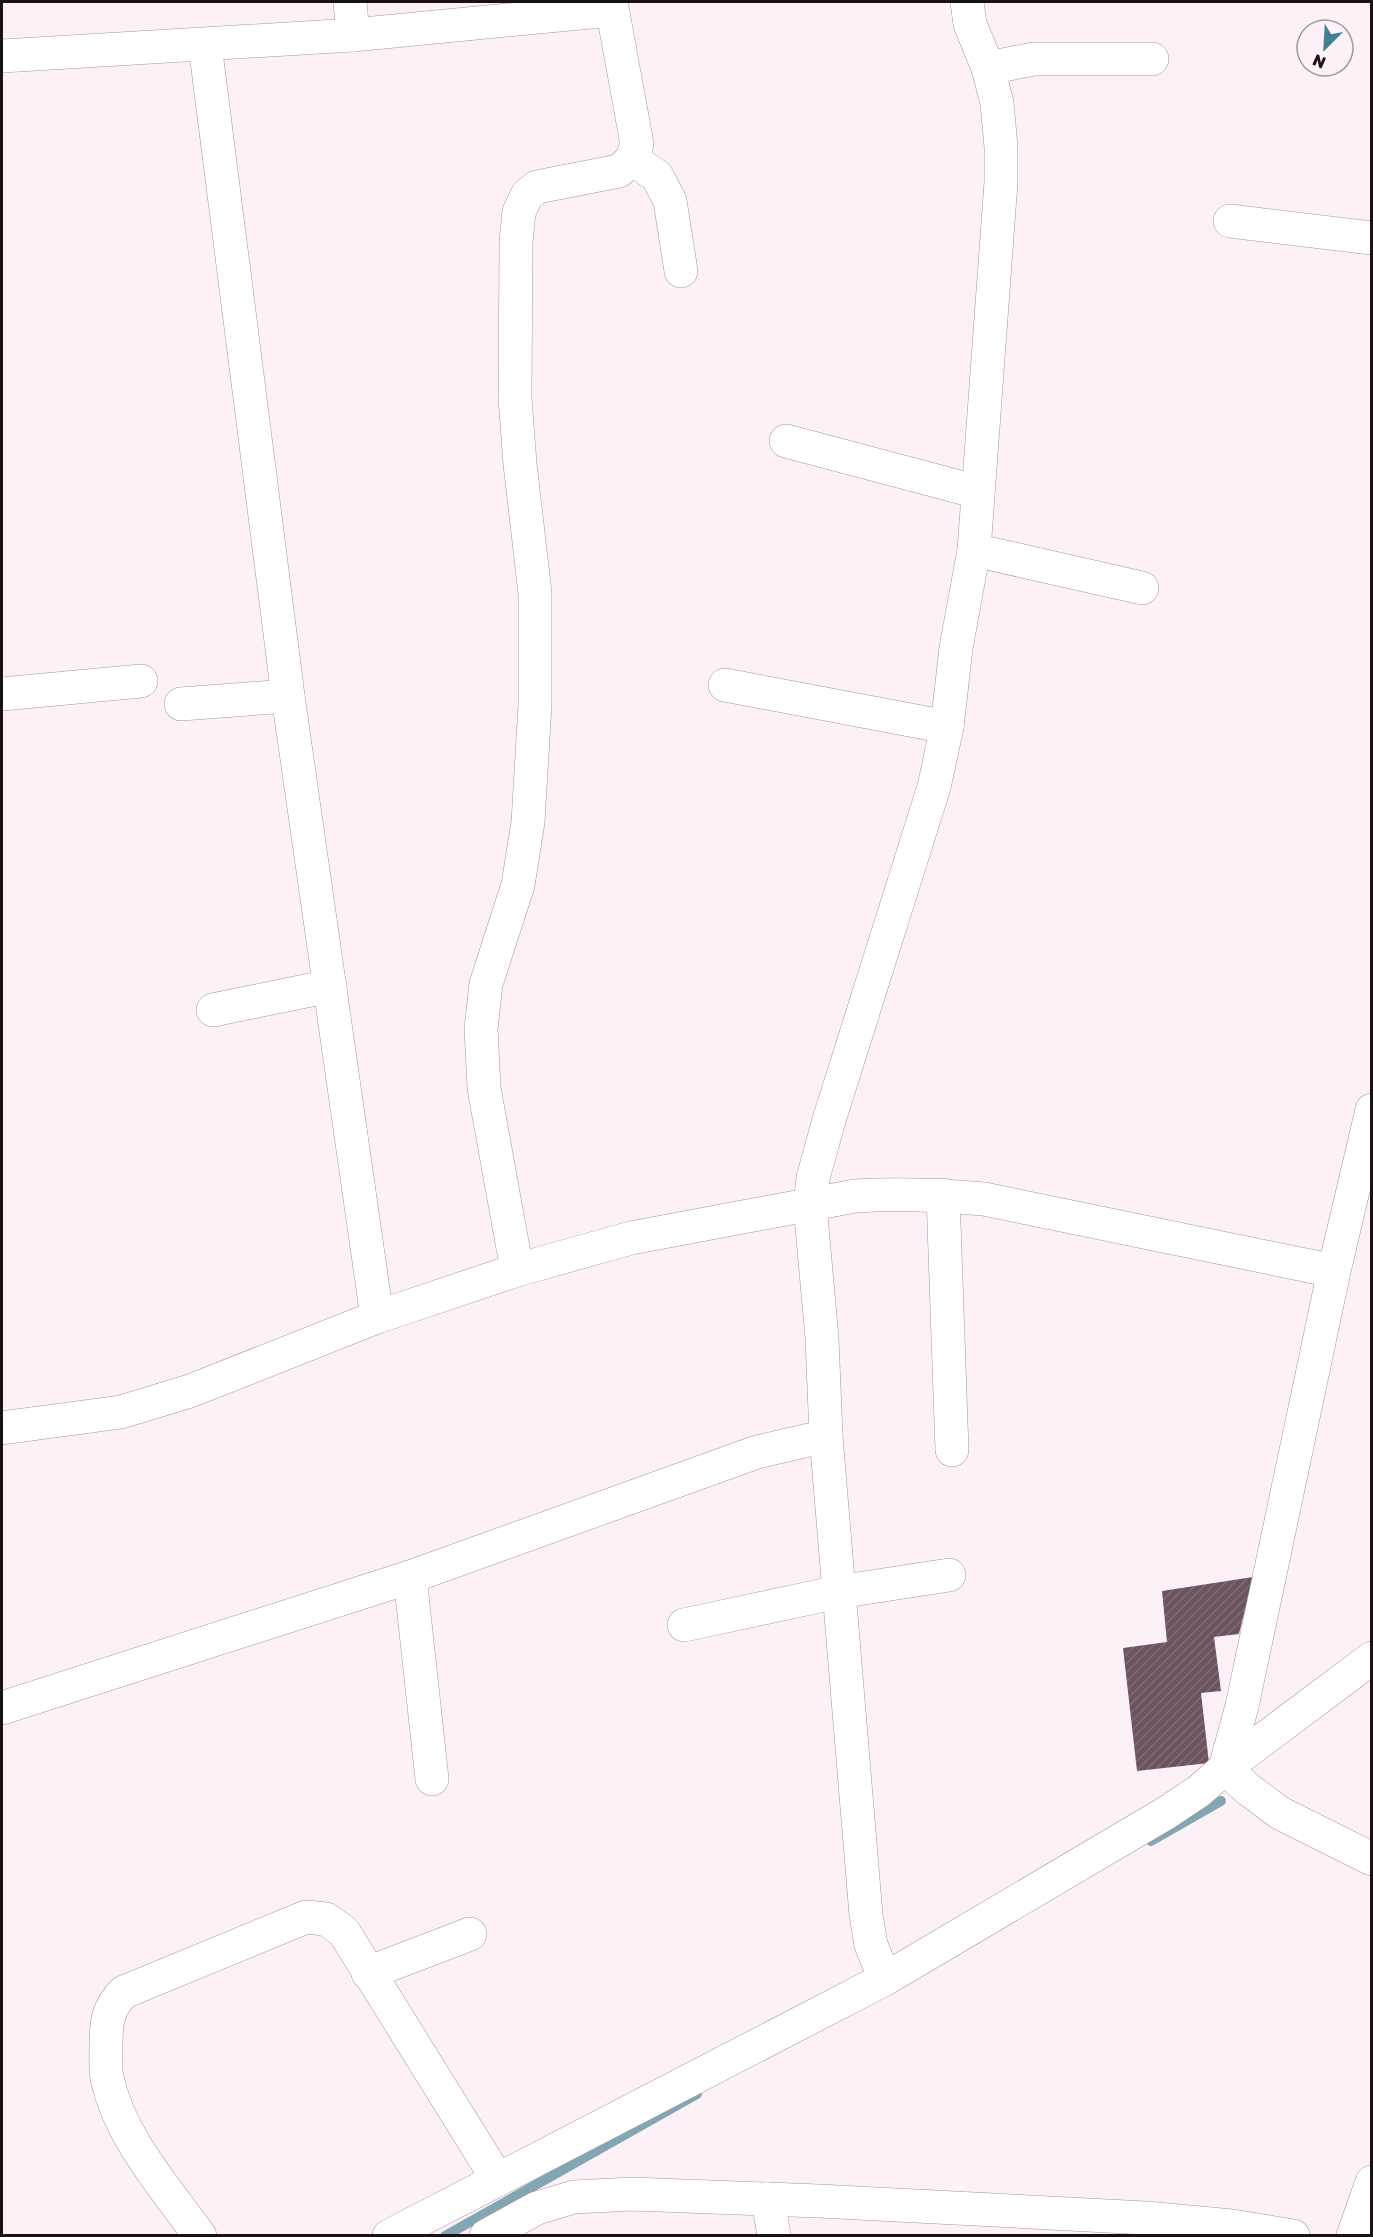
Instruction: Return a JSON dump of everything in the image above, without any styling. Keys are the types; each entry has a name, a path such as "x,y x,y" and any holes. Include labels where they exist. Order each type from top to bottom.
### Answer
{"street":[{"path":"350,2 353,35"},
{"path":"885,1979 871,1945 866,1915 838,1592 826,1436 822,1338 810,1205 813,1178 829,1120 934,787 947,727 956,648 974,550 1000,182 997,103 988,68 969,24 967,2"},
{"path":"2,56 353,35 611,6 636,144 632,159 619,171 537,187 527,195 519,213 516,242 515,398 535,593 535,705 528,822 518,885 486,984 481,1029 484,1088 517,1270"},
{"path":"205,45 288,696 377,1317"},
{"path":"988,68 1034,60 1152,59"},
{"path":"632,159 657,176 670,201 681,271"},
{"path":"1230,221 1371,238"},
{"path":"786,441 978,492"},
{"path":"974,550 1142,588"},
{"path":"2,694 141,681"},
{"path":"725,685 947,727"},
{"path":"181,704 288,696"},
{"path":"213,1010 330,986"},
{"path":"1225,1768 1242,1706 1334,1271 1371,1110"},
{"path":"943,1195 952,1449"},
{"path":"2,1428 121,1412 190,1390 377,1317 517,1270 631,1238 855,1196 943,1195 984,1199 1334,1271"},
{"path":"2,1708 410,1577 756,1452 826,1436"},
{"path":"684,1625 838,1592 949,1575"},
{"path":"410,1577 432,1779"},
{"path":"389,2235 885,1979 1166,1813 1199,1791 1225,1768 1371,1658"},
{"path":"1225,1768 1250,1791 1280,1813 1371,1859"},
{"path":"200,2235 136,2147 121,2121 107,2077 106,2027 113,2002 124,1992 306,1917 326,1919 344,1932 498,2180"},
{"path":"368,1973 470,1934"},
{"path":"1353,2235 1371,2182"},
{"path":"486,2235 537,2208 574,2197 632,2193 1146,2218 1232,2226 1293,2235"},
{"path":"768,2199 774,2235"}],"building":[{"path":"1253,1577 1239,1634 1214,1637 1221,1691 1201,1693 1209,1763 1137,1771 1123,1648 1167,1642 1162,1591"}],"waterway":[{"path":"1151,1841 1221,1801"},
{"path":"445,2236 697,2094"}]}
